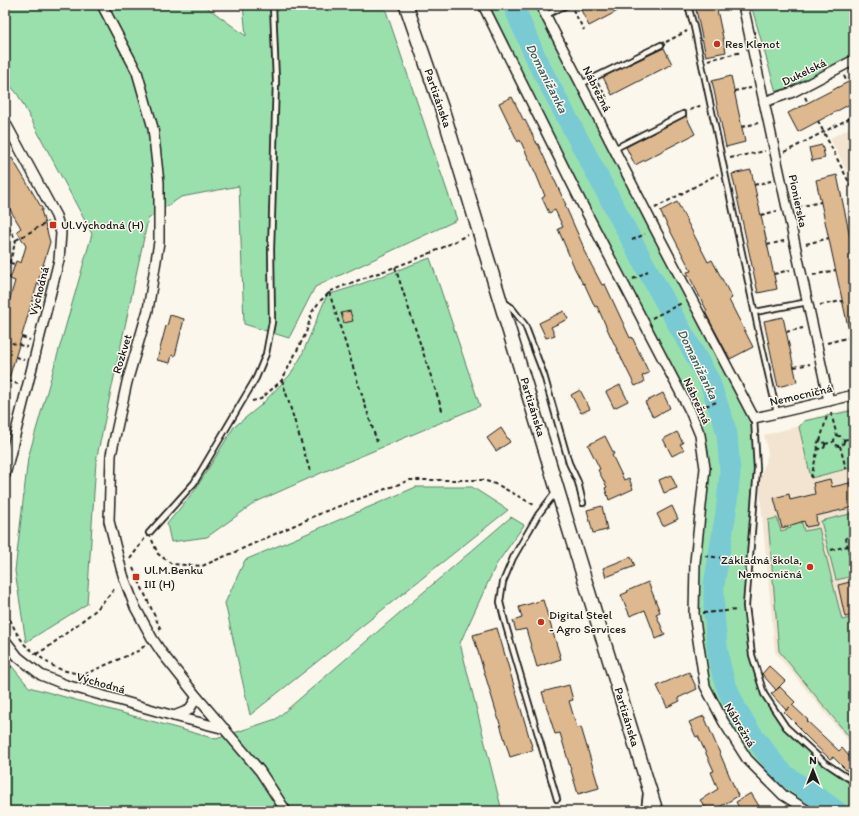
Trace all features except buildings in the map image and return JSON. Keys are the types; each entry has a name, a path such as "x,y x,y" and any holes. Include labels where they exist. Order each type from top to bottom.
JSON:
{"main road":[{"name":"Partizánska","path":"406,5 444,115 656,811"}],"street":[{"name":"Rozkvet","path":"102,5 137,72 153,128 159,183 159,242 148,310 127,382 111,455 109,521 120,568 135,607 152,638 197,698 260,771 286,811"},
{"name":"Nábrežná","path":"483,5 581,202 690,410 700,435 705,468 696,555 694,614 705,686 723,721 747,759 783,795 808,811"},
{"name":"Nábrežná","path":"542,5 646,212 754,418"},
{"name":"Pionierska","path":"743,5 829,401"},
{"name":"Dukelská","path":"764,102 793,92 854,60"},
{"name":"Východná","path":"5,122 56,216 61,232 59,260 5,475"},
{"name":"Nemocničná","path":"754,418 777,414 854,395"},
{"name":"Východná","path":"5,640 18,657 41,675 66,685 225,729"},
{"path":"174,716 189,710 197,698"}],"lane":[{"path":"149,533 194,483 256,378 266,354 272,322 271,250 276,81 273,5"},
{"path":"546,15 569,5"},
{"path":"688,5 777,414"},
{"path":"581,84 661,44"},
{"path":"614,149 683,114"},
{"path":"500,300 511,306 525,325 544,375 569,463 578,482 583,503"},
{"path":"755,312 808,302"},
{"path":"754,418 757,469 747,609 752,655 764,694 786,727 824,762 854,782"},
{"path":"557,799 500,602 503,582 513,558 538,515 558,490"},
{"path":"644,811 647,784"}],"path":[{"path":"569,5 584,30"},
{"path":"661,44 694,27"},
{"path":"701,60 742,52"},
{"path":"595,77 607,99"},
{"path":"734,92 751,88"},
{"path":"775,155 789,150 854,116"},
{"path":"818,122 854,192"},
{"path":"742,127 759,123"},
{"path":"722,160 766,150"},
{"path":"646,212 724,171"},
{"path":"754,185 772,181"},
{"path":"798,207 821,202"},
{"path":"761,215 779,210"},
{"path":"5,220 16,240 5,278 11,278"},
{"path":"16,240 51,220"},
{"path":"243,401 254,401 261,399 282,380 306,333 312,312 329,292 349,283 433,252 479,229"},
{"path":"632,240 655,229"},
{"path":"806,244 829,238"},
{"path":"767,245 785,241"},
{"path":"10,262 15,264"},
{"path":"395,267 443,413"},
{"path":"774,274 791,270"},
{"path":"813,275 836,270"},
{"path":"623,284 648,271"},
{"path":"329,292 376,442"},
{"path":"644,322 692,298"},
{"path":"820,305 842,301"},
{"path":"29,313 38,315"},
{"path":"786,332 804,328"},
{"path":"22,337 31,341"},
{"path":"827,343 850,337"},
{"path":"5,341 29,347"},
{"path":"16,357 24,360"},
{"path":"794,367 812,363"},
{"path":"282,380 310,471"},
{"path":"8,381 18,384"},
{"path":"690,410 717,402"},
{"path":"5,406 9,407"},
{"path":"831,413 838,436 842,437 844,440"},
{"path":"811,478 818,448 817,444 820,441 827,416"},
{"path":"833,442 835,437 838,436"},
{"path":"840,446 844,440 854,437"},
{"path":"820,441 824,444"},
{"path":"818,448 823,448 824,444 833,442"},
{"path":"833,442 836,446 840,446"},
{"path":"840,446 846,469"},
{"path":"149,533 158,554 172,564 202,566 326,511 410,480 483,480 498,485 542,510"},
{"path":"7,613 16,632 26,646 51,665 83,676 140,650 161,630 136,577 130,559 149,533"},
{"path":"854,536 846,538 849,553 854,552"},
{"path":"831,550 848,546"},
{"path":"696,555 750,561"},
{"path":"36,654 47,648 96,610 116,587 120,568"},
{"path":"714,612 747,609"}],"shaded area":[{"path":"854,126 854,185 830,138"},
{"name":"Základná škola, Nemocničná","path":"854,408 854,748 775,652 759,482 768,453 764,435 799,426 803,420"}],"green space":[{"path":"5,5 52,5 68,9 82,5 204,5 246,36 243,5 384,5 457,220 315,287 289,338 244,324 239,186 181,197 148,219 96,461 87,604 26,642 15,571 28,458 92,234 18,95 5,79"},
{"path":"483,5 542,5 754,418 757,469 746,606 752,655 764,694 786,727 824,762 854,781 854,811 808,811 747,759 705,686 694,614 705,468 700,435"},
{"path":"751,5 854,5 854,55 794,87 776,92"},
{"path":"430,258 480,406 256,502 207,537 171,542 167,524 195,490 234,427 260,406 290,375 301,357 327,295 353,287"},
{"path":"854,410 854,467 811,478 799,427 804,421"},
{"path":"416,487 472,487 508,510 250,715 225,603 245,560"},
{"path":"854,513 854,576 836,580 821,521"},
{"path":"511,517 524,525 496,565 460,643 502,811 5,811 5,658 29,687 216,739 276,719"},
{"path":"777,518 781,531 791,528 790,523 801,520 804,531 819,528 842,620 854,617 854,743 779,651 768,520"}],"waterway":[{"name":"Domanižanka","path":"513,5 539,65 648,271 709,380 724,423 727,434 730,472 726,512 714,585 714,612 717,646 725,683 737,711 774,763 784,774 837,811"}],"place":[{"name":"Res Klenot","path":"717,44"},
{"name":"Ul.Východná (H)","path":"53,225"},
{"name":"Základná škola, Nemocničná","path":"810,567"},
{"name":"Ul.M.Benku III (H)","path":"136,577"},
{"name":"Digital Steel - Agro Services","path":"541,622"}]}
